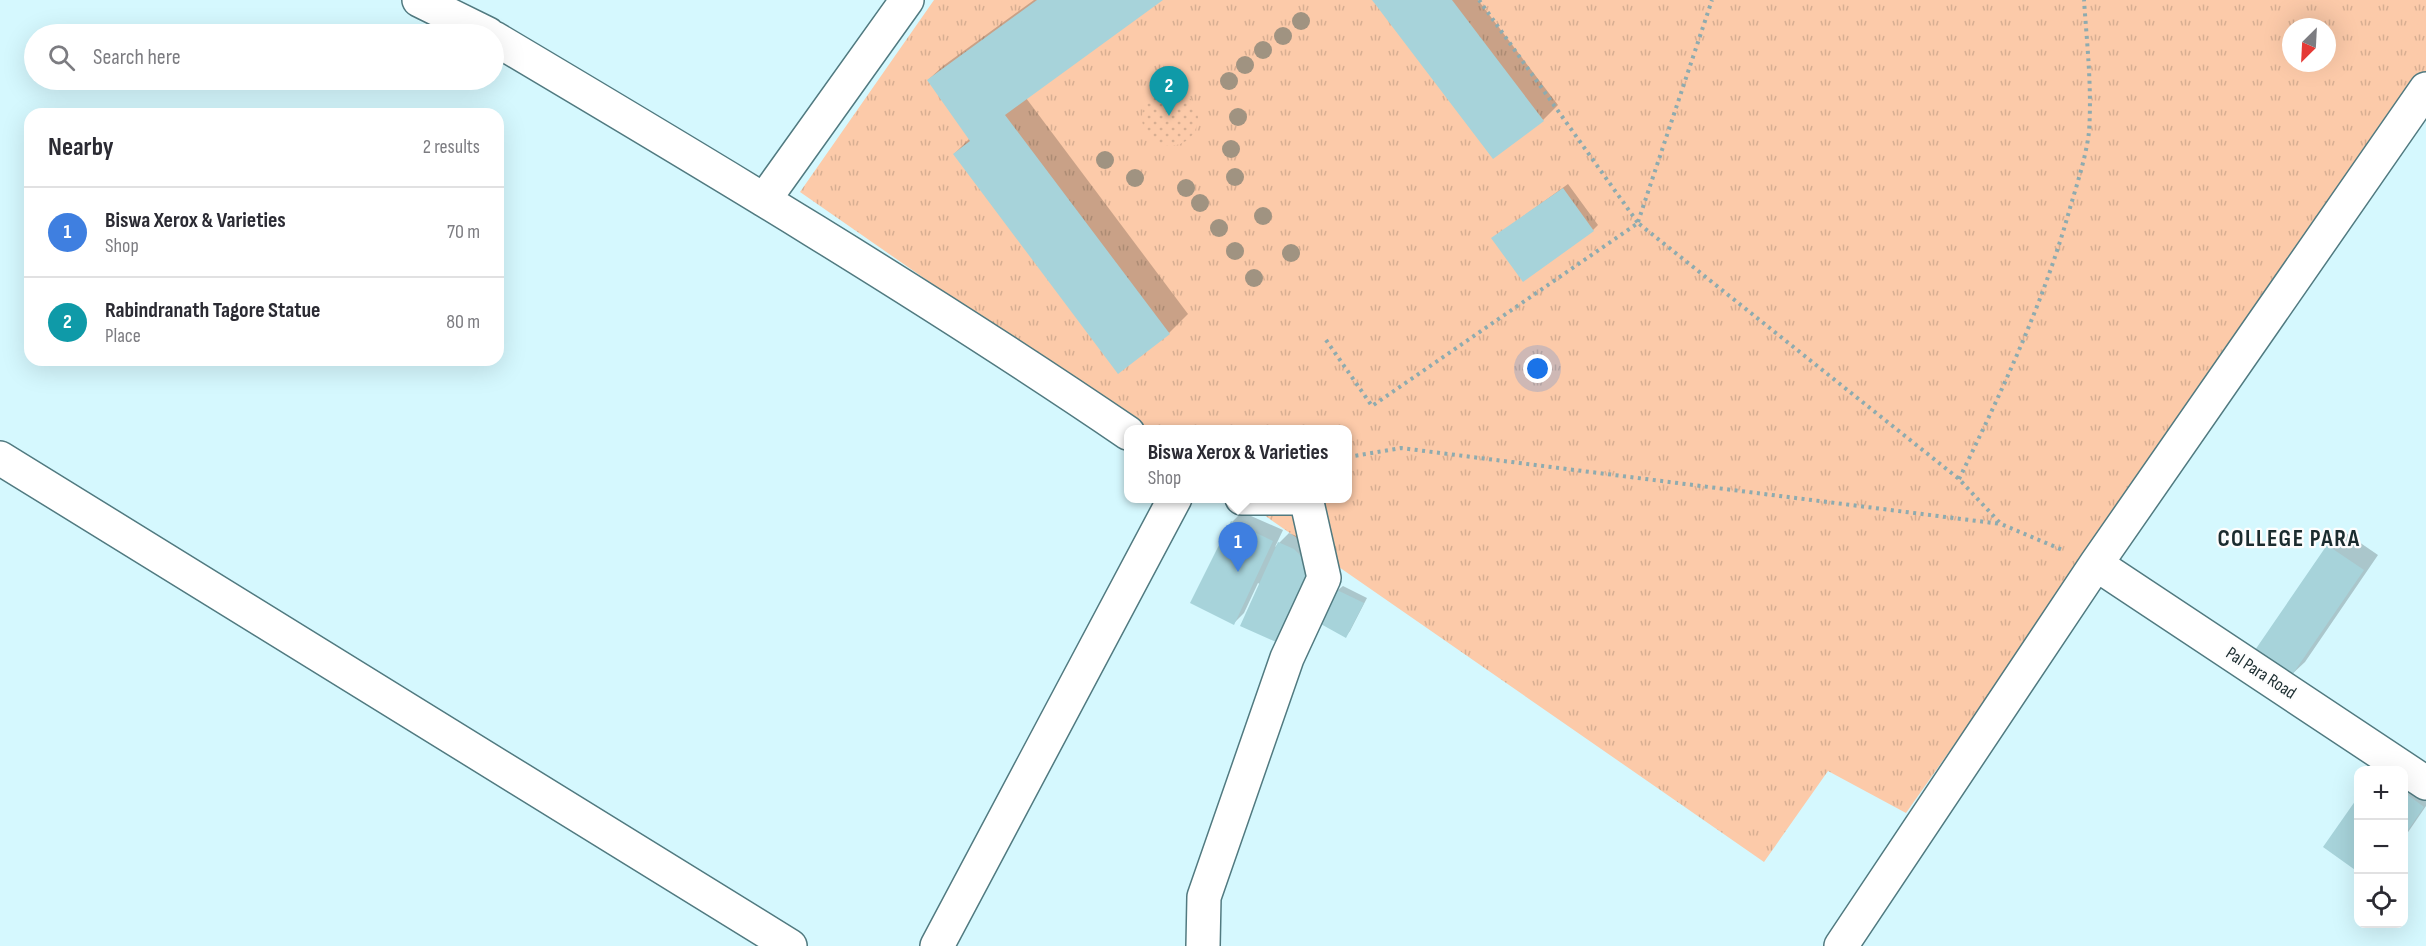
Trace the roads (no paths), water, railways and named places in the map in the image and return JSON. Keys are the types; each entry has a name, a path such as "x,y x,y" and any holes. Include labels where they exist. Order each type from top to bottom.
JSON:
{"street":[{"path":"419,0 468,24"},
{"path":"764,200 907,0"},
{"path":"504,44 764,200 1018,357 1124,430"},
{"path":"1840,946 2096,564 2426,88"},
{"path":"0,458 790,946"},
{"path":"937,946 1172,503"},
{"path":"1203,946 1204,897 1287,658 1324,578 1306,503"},
{"name":"Pal Para Road","path":"2096,564 2426,783"}],"place":[{"name":"Rabindranath Tagore Statue","path":"1169,116"},
{"name":"Biswa Xerox & Varieties","path":"1238,572"}],"district":[{"name":"COLLEGE PARA","path":"2289,538"}]}
